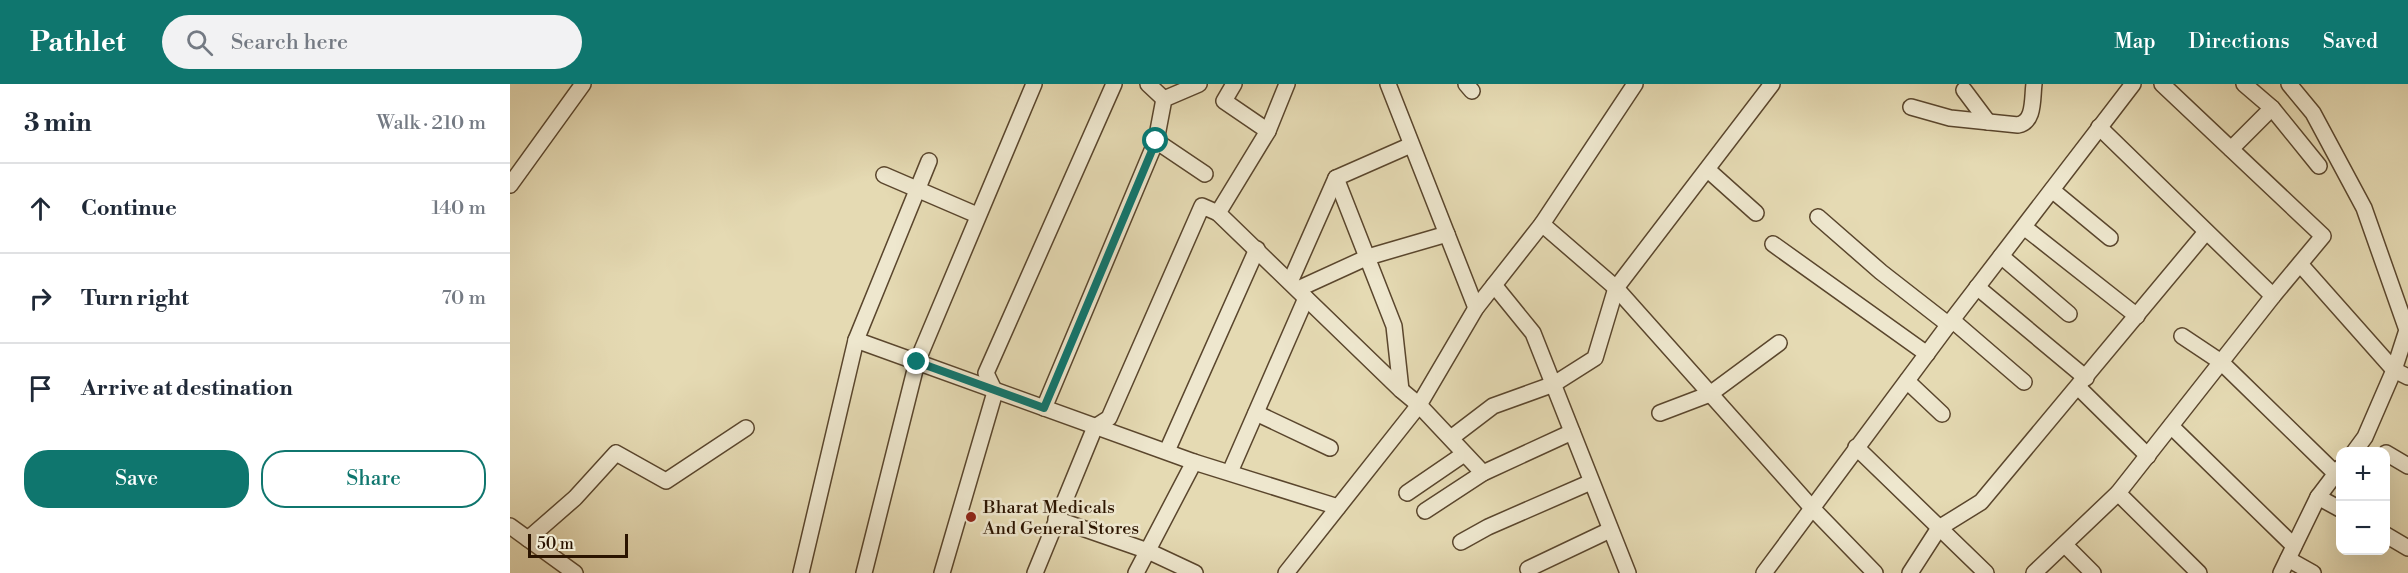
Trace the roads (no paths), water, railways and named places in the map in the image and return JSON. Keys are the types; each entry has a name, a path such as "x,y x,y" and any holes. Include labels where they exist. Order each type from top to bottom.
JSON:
{"street":[{"path":"510,185 583,84"},
{"path":"864,573 917,362 1034,84"},
{"path":"942,573 995,392 986,373 1114,84"},
{"path":"1148,84 1164,99"},
{"path":"1164,99 1199,84"},
{"path":"1234,84 1224,101 1268,131"},
{"path":"1218,213 1268,131 1287,84"},
{"path":"1388,84 1476,308"},
{"path":"1286,573 1419,405 1476,308 1542,224 1635,84"},
{"path":"1451,438 1493,406 1554,384 1595,358 1616,288 1772,84"},
{"path":"1911,107 1950,118 2025,124 2030,119 2034,84"},
{"path":"1764,573 1950,322 2133,84"},
{"path":"2034,573 2118,493 2323,236 2162,84"},
{"path":"2244,84 2272,108 2319,166"},
{"path":"2289,84 2313,113 2364,208 2408,330 2402,374 2377,446 2408,466"},
{"path":"1964,90 1988,122"},
{"path":"1044,408 1156,141 1164,99"},
{"path":"2231,149 2272,108"},
{"path":"2099,127 2273,296"},
{"path":"1156,141 1205,174"},
{"path":"1230,472 1256,412 1336,178 1411,145"},
{"path":"801,573 856,340 929,161"},
{"path":"1708,170 1756,213"},
{"path":"884,176 977,215"},
{"path":"1336,178 1394,326 1401,390"},
{"path":"2052,190 2110,238"},
{"path":"1035,573 1095,427 1109,418 1202,206 1218,213 1257,249 1419,405 1483,473"},
{"path":"1818,217 1881,272 1950,322 2024,382"},
{"path":"1542,224 1616,288 1812,508 1875,573"},
{"path":"2024,227 2137,316"},
{"path":"1910,573 1939,528 1981,502 2206,232"},
{"path":"1298,290 1368,257 1447,234"},
{"path":"1773,244 1927,354"},
{"path":"1167,452 1257,249"},
{"path":"2001,256 2069,314"},
{"path":"2300,264 2402,374"},
{"path":"1494,285 1533,333 1628,573"},
{"path":"1977,287 2082,382 2148,456"},
{"path":"2182,336 2221,362 2336,469"},
{"path":"856,340 1194,462 1338,507"},
{"path":"1660,413 1710,394 1779,343"},
{"path":"1906,381 1942,414"},
{"path":"1256,412 1330,448"},
{"path":"2171,426 2296,564 2329,503 2336,478"},
{"path":"528,539 575,498 616,453 666,481 746,428"},
{"path":"1425,511 1483,473 1572,432"},
{"path":"1856,447 1986,573"},
{"path":"1407,492 1464,454"},
{"path":"1136,573 1194,462"},
{"path":"1461,542 1488,527 1591,482"},
{"path":"2118,493 2199,573"},
{"path":"1056,519 1148,551 1195,573"},
{"path":"510,526 575,573"},
{"path":"1530,573 1528,569 1610,530"},
{"path":"2390,538 2408,548"},
{"path":"2065,545 2093,573"}],"place":[{"name":"Bharat Medicals And General Stores","path":"971,517"}]}
